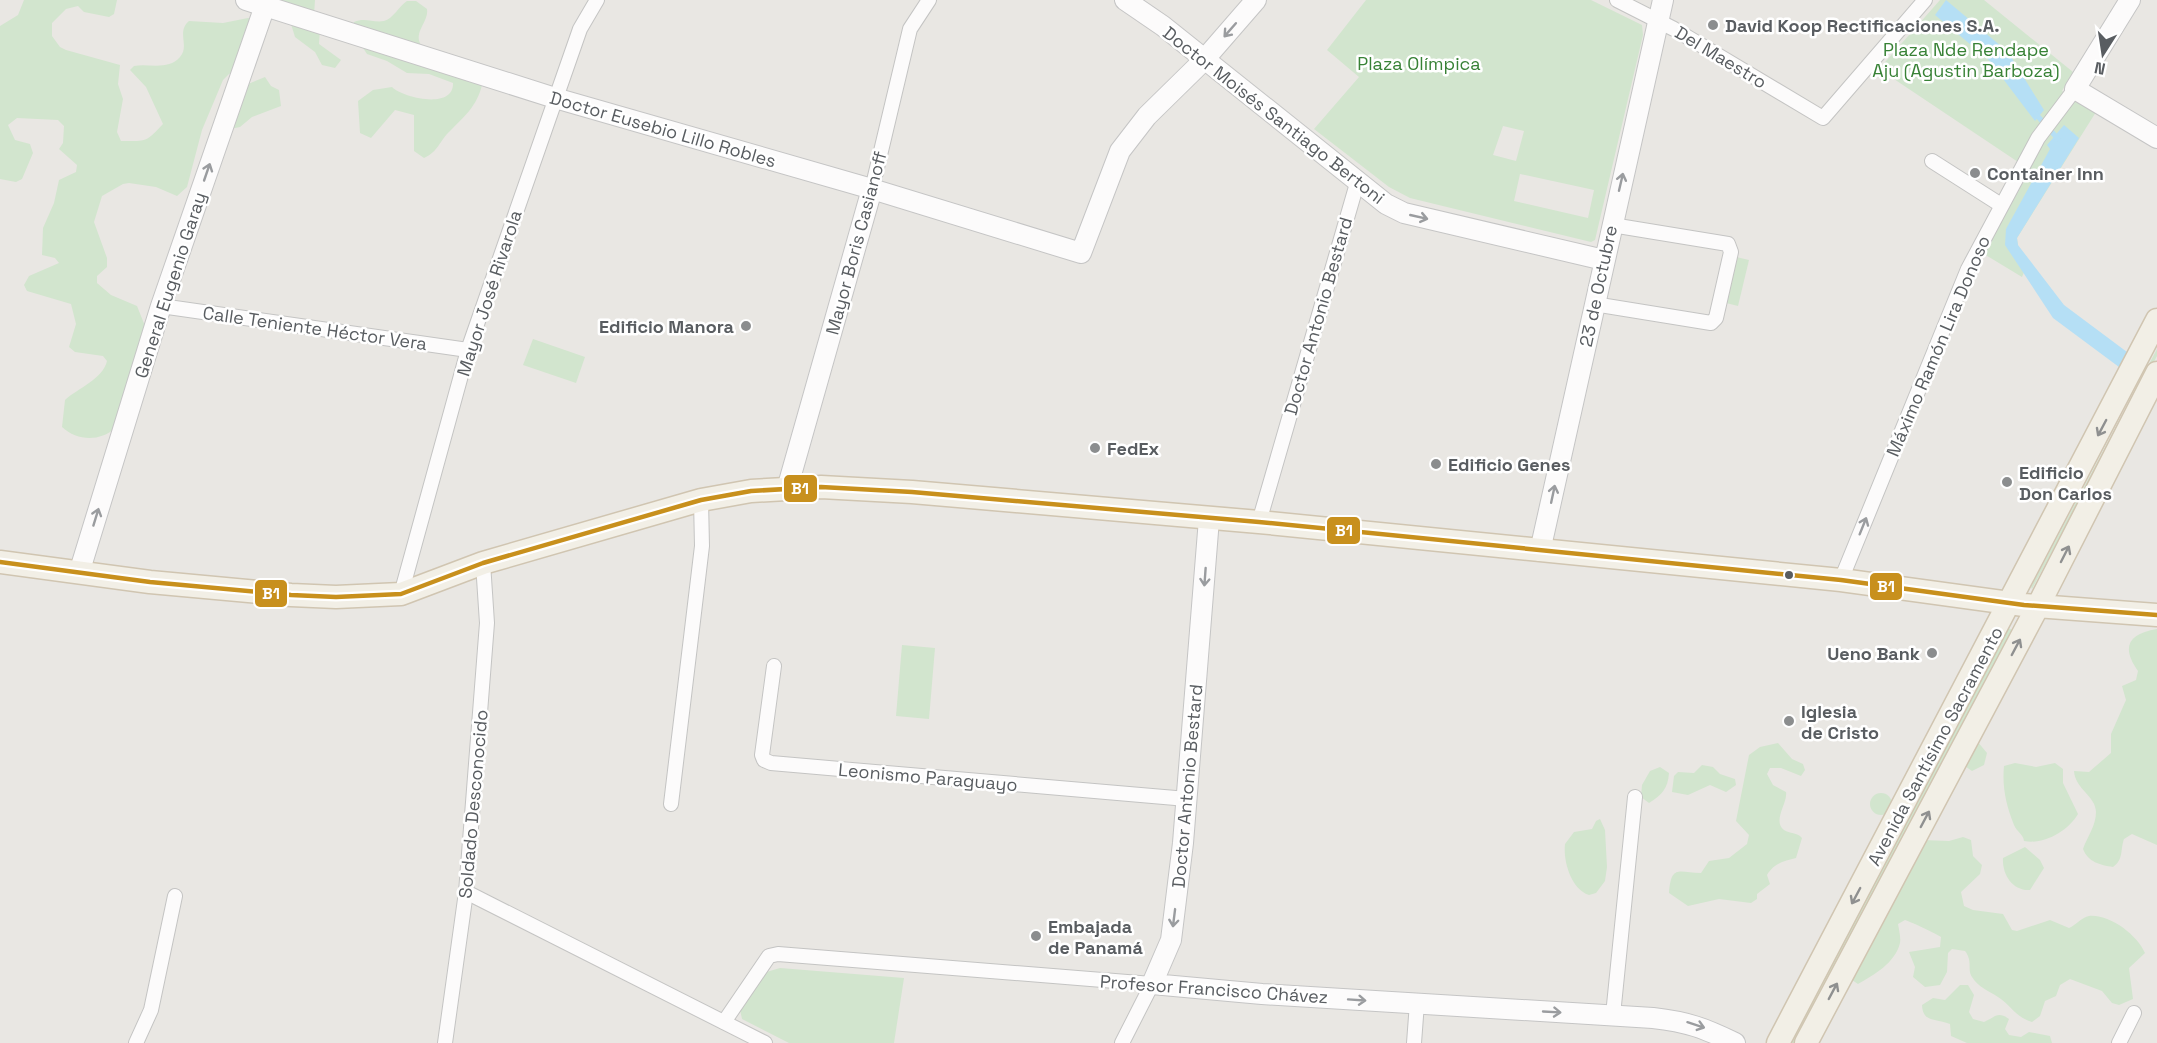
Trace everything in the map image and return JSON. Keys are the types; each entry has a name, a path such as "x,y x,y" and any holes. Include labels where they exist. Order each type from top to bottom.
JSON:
{"main road":[{"name":"Doctor Moisés Santiago Bertoni","path":"1125,0 1163,26 1203,61 1386,204 1404,213 1604,260"},
{"path":"1203,61 1256,0"},
{"name":"23 de Octubre","path":"1540,551 1662,0"},
{"name":"Máximo Ramón Lira Donoso","path":"2075,89 2130,0"},
{"name":"Doctor Eusebio Lillo Robles","path":"259,2 555,98 872,189 1081,253 1120,151 1147,116 1203,61"},
{"name":"General Eugenio Garay","path":"79,573 161,306 259,2"},
{"path":"2075,89 2157,138"},
{"name":"Mayor Boris Casianoff","path":"787,489 872,189"},
{"name":"Avenida Santísimo Sacramento","path":"1778,1043 2010,603 2149,356 2157,320"},
{"name":"Avenida Santísimo Sacramento","path":"1806,1043 2038,606 2157,373"},
{"path":"0,562 79,573 291,595 336,597 400,594 483,563 701,500 751,491 822,487 912,492 1259,522 1840,580 2038,606 2157,615"},
{"name":"Doctor Antonio Bestard","path":"1152,984 1171,940 1187,799 1209,519"},
{"name":"Profesor Francisco Chávez","path":"1152,984 1417,1004 1613,1015 1685,1022 1713,1030 1735,1043"}],"street":[{"name":"Mayor José Rivarola","path":"400,594 468,350 580,29 597,0"},
{"name":"Mayor Boris Casianoff","path":"872,189 910,29 929,0"},
{"name":"Del Maestro","path":"1617,0 1658,20 1823,118 1922,4"},
{"name":"Máximo Ramón Lira Donoso","path":"1840,580 1968,269 2038,138 2075,89"},
{"path":"1932,161 2001,205"},
{"name":"Doctor Antonio Bestard","path":"1259,522 1358,180"},
{"path":"1594,304 1714,322 1731,252 1728,244 1612,225"},
{"name":"Calle Teniente Héctor Vera","path":"161,306 468,350"},
{"path":"671,804 702,546 701,500"},
{"name":"Soldado Desconocido","path":"446,1043 466,892 487,623 483,563"},
{"name":"Leonismo Paraguayo","path":"774,666 762,755 764,760 771,763 1187,799"},
{"path":"1613,1015 1635,797"},
{"path":"466,892 765,1043"},
{"path":"136,1043 151,1010 175,896"},
{"name":"Profesor Francisco Chávez","path":"724,1022 769,956 778,954 1152,984"},
{"name":"Doctor Antonio Bestard","path":"1122,1043 1152,984"},
{"path":"1414,1043 1417,1004"},
{"path":"2119,1043 2134,1013"}],"green space":[{"path":"24,0 117,0 114,14 109,17 84,12 78,6 66,9 52,23 52,36 60,47 66,50 120,65 118,84 123,99 117,132 121,141 145,140 163,124 146,87 130,70 134,66 170,64 180,57 184,48 185,25 189,21 223,23 248,18 259,20 244,69 229,74 223,80 202,130 187,187 177,196 156,187 129,183 102,196 94,222 107,258 107,267 97,276 97,283 111,295 137,306 145,326 115,428 96,438 74,435 62,427 65,400 101,373 107,361 103,356 75,352 69,347 76,324 71,304 27,291 24,285 29,276 59,263 55,258 42,255 43,228 54,203 59,180 76,172 77,165 59,149 63,143 64,126 58,120 17,118 8,125 15,140 30,144 33,153 22,179 16,182 0,179 0,26 18,15"},
{"path":"281,0 315,0 314,15 320,29 319,44 341,60 335,68 322,65 315,52 295,37 291,24 281,13"},
{"name":"Plaza Olímpica","path":"1366,0 1591,0 1642,25 1643,35 1595,240 1591,242 1410,198 1389,187 1314,129 1359,77 1327,50","holes":["1503,126 1524,131 1516,161 1493,155","1520,174 1594,190 1588,218 1514,201"]},
{"name":"Plaza Nde Rendape Aju (Agustin Barboza)","path":"1940,0 1984,0 2073,72 2062,91 2096,112 2017,238 2018,246 2029,261 2022,277 1984,254 2030,170 1879,69"},
{"path":"407,1 416,1 427,9 419,36 421,45 482,85 469,111 433,153 424,158 414,151 414,115 395,110 371,138 360,133 358,101 373,90 392,87 406,95 427,99 445,97 451,91 453,83 429,74 407,73 387,61 367,54 352,31 354,22 387,20"},
{"path":"265,77 271,86 279,90 281,106 252,117 240,127 230,129 248,84"},
{"path":"1732,256 1749,260 1738,306 1722,302"},
{"path":"533,339 585,357 576,383 523,365"},
{"path":"2157,349 2157,356 2032,589 2031,587"},
{"path":"2008,628 2012,630 1796,1043 1791,1043"},
{"path":"2157,629 2157,845 2132,834 2124,839 2120,858 2113,867 2099,864 2091,860 2083,849 2093,827 2096,812 2093,801 2078,783 2074,771 2089,772 2111,753 2111,734 2126,700 2122,686 2136,680 2138,671 2130,655 2130,643 2139,634"},
{"path":"902,645 935,648 929,719 896,716"},
{"path":"1977,741 1987,753 1984,765 1972,771 1962,764"},
{"path":"1778,743 1792,759 1803,764 1805,770 1801,776 1781,768 1770,768 1767,774 1773,785 1786,792 1780,817 1781,826 1784,830 1802,838 1796,858 1773,868 1767,875 1770,884 1757,894 1757,899 1751,903 1719,899 1688,906 1669,893 1674,873 1682,871 1701,873 1709,861 1729,858 1747,844 1749,835 1736,821 1749,755 1760,747"},
{"path":"2015,763 2036,767 2055,763 2063,769 2063,783 2078,814 2062,831 2047,839 2024,841 2011,818 2004,789 2004,766"},
{"path":"1702,765 1713,767 1720,774 1735,779 1736,785 1726,792 1710,785 1688,795 1672,792 1674,776 1678,772 1694,773"},
{"path":"1660,767 1669,773 1666,787 1649,803 1641,797 1642,785 1650,771"},
{"path":"1881,793 1889,796 1892,804 1889,812 1881,815 1873,812 1870,804 1873,796"},
{"path":"1600,819 1605,830 1607,867 1605,881 1596,893 1589,895 1577,887 1573,881 1565,858 1565,844 1574,832 1592,829 1596,821"},
{"path":"1963,837 1971,840 1973,856 1982,865 1980,874 1961,892 1964,906 1973,910 2003,914 2012,930 2017,931 2050,920 2069,928 2089,916 2097,916 2114,922 2136,939 2145,953 2129,968 2133,999 2119,1005 2112,1003 2102,991 2070,979 2060,985 2056,996 2045,1001 2040,1016 2032,1022 2021,1017 2003,1000 1977,984 1972,977 1969,958 1965,951 1952,949 1948,953 1947,972 1940,985 1925,987 1913,977 1915,967 1909,952 1940,947 1941,937 1905,920 1898,924 1900,943 1894,957 1877,972 1858,984 1852,980 1922,840 1949,841"},
{"path":"2025,847 2040,860 2044,868 2030,890 2013,885 2006,875 2003,864 2003,858"},
{"path":"780,968 904,978 894,1043 789,1043 742,1019 739,1005 763,973"},
{"path":"1960,985 1968,985 1974,995 1969,1012 1973,1019 1984,1022 2002,1015 2009,1019 2005,1029 2009,1035 2021,1037 2029,1032 2050,1036 2052,1043 1967,1043 1951,1036 1950,1024 1927,1017 1922,1005 1933,998 1945,1000"}],"water":[{"path":"1946,0 2008,52 2044,110 2035,121 1988,59 1935,15"},
{"path":"2064,125 2079,138 2017,238 2018,245 2064,305 2127,352 2119,367 2053,318 2005,245 2006,229 2050,149 2047,145"}],"waterway":[{"path":"2034,112 2058,139"}],"transit line":[{"name":"B1","path":"0,562 150,582 291,595 336,597 401,594 483,563 701,500 751,491 821,487 912,492 1259,522 1841,580 2024,605 2157,615"}],"place":[{"name":"David Koop Rectificaciones S.A.","path":"1713,25"},
{"name":"Container Inn","path":"1975,173"},
{"name":"Edificio Manora","path":"746,326"},
{"name":"FedEx","path":"1095,448"},
{"name":"Edificio Genes","path":"1436,464"},
{"name":"Edificio Don Carlos","path":"2007,482"},
{"name":"Ueno Bank","path":"1932,653"},
{"name":"Iglesia de Cristo","path":"1789,721"},
{"name":"Embajada de Panamá","path":"1036,936"}]}
